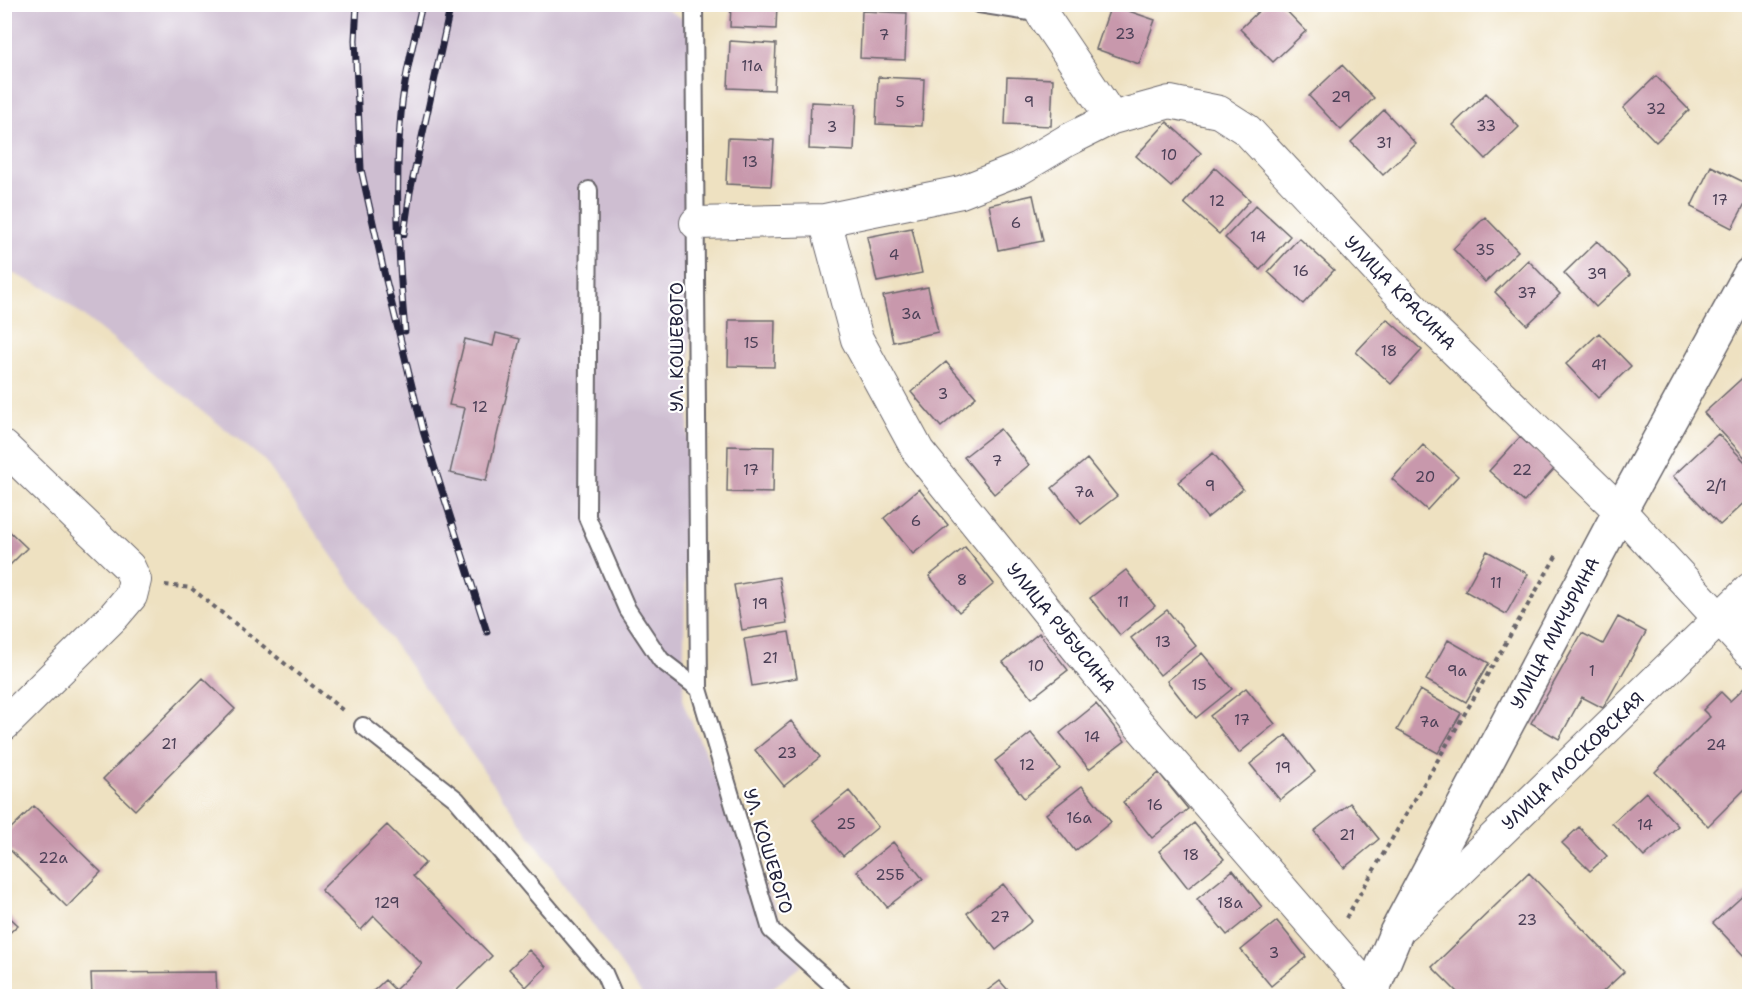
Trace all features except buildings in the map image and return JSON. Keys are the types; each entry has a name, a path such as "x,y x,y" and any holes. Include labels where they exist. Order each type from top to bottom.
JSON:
{"main road":[{"name":"УЛИЦА МИЧУРИНА","path":"1371,994 1396,933 1620,511 1749,274"}],"street":[{"path":"1043,9 1112,118"},
{"name":"УЛИЦА КРАСИНА","path":"696,223 825,220 961,192 1019,169 1066,141 1112,118 1170,102 1219,112 1247,130 1426,322 1620,511 1749,652"},
{"name":"УЛИЦА РУБУСИНА","path":"825,220 857,339 918,451 1135,720 1371,994"},
{"path":"4,447 129,567 135,580 131,596 114,616 4,725"},
{"name":"УЛИЦА МОСКОВСКАЯ","path":"1396,933 1749,589"}],"lane":[{"name":"УЛ. КОШЕВОГО","path":"694,4 699,689 771,930 845,996"},
{"path":"979,4 1043,9"},
{"path":"589,190 587,517 627,609 661,660 699,689"},
{"path":"363,726 456,799 604,973 614,996"}],"path":[{"path":"1330,944 1560,549"},
{"path":"135,580 191,588 363,726"}],"shaded area":[{"path":"657,4 696,26 683,703 801,966 762,996 643,996 264,460 52,291 5,270 5,5"}],"railway":[{"path":"357,4 355,40 361,169 423,431 487,632"},
{"path":"405,331 400,274 398,160 402,103 422,4"},
{"path":"404,234 410,192 451,4"}]}
